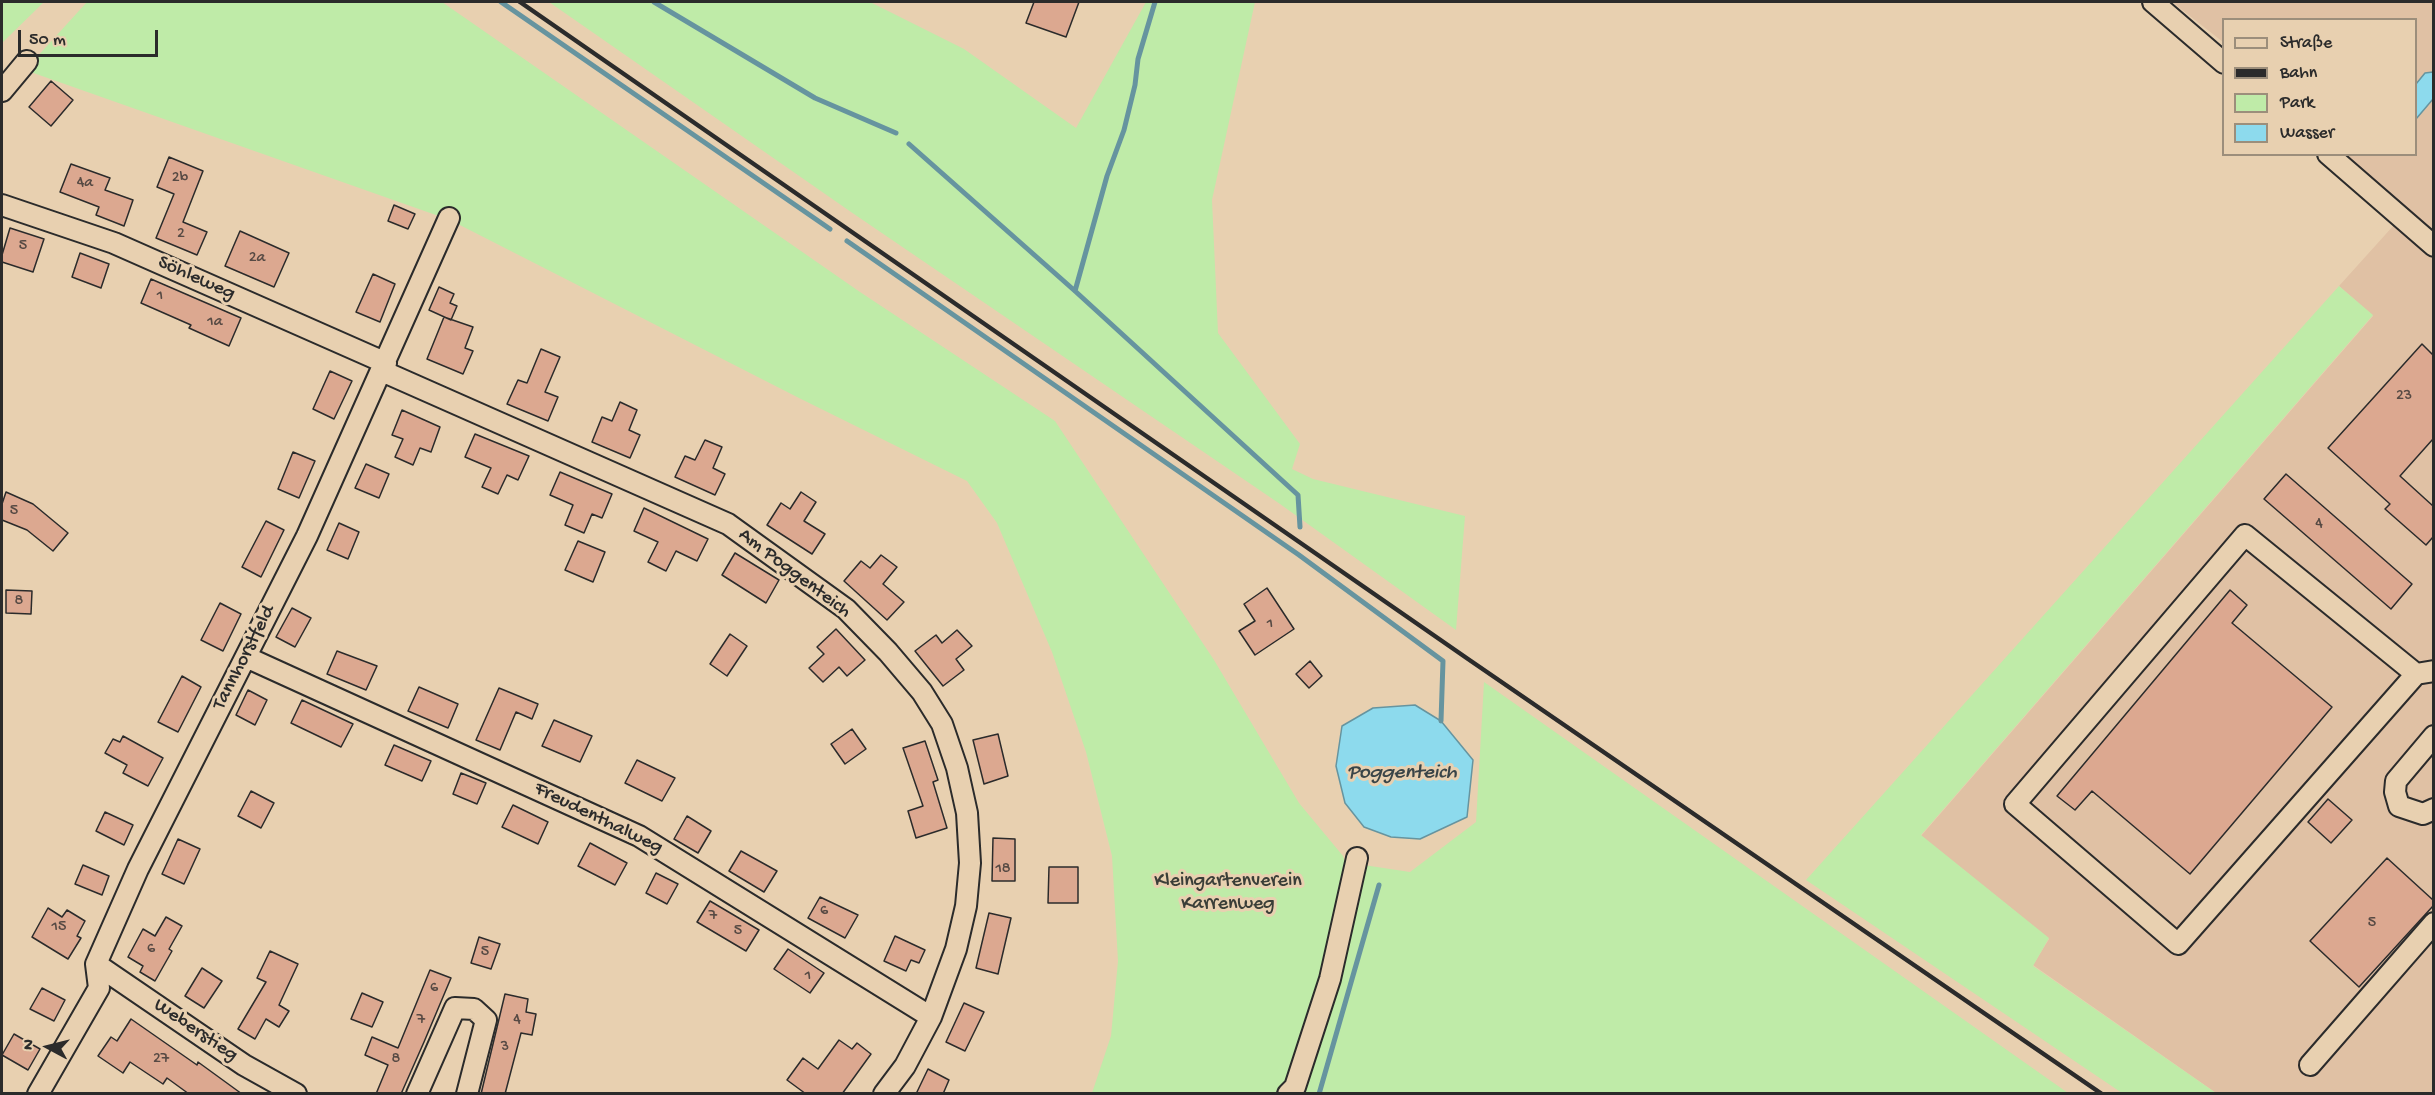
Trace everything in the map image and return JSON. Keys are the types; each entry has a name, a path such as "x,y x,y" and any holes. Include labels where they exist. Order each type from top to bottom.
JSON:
{"street":[{"path":"2153,2 2222,62"},
{"path":"2,91 27,61"},
{"path":"2330,156 2433,246"},
{"name":"Söhleweg","path":"2,205 114,243 384,367"},
{"name":"Tannhorstfeld","path":"38,1094 99,988 96,963 138,869 307,536 450,218"},
{"name":"Am Poggenteich","path":"384,367 728,524 846,609 888,652 922,692 942,724 957,768 967,813 970,863 966,906 956,949 931,1017 905,1066 884,1094"},
{"path":"2245,535 2425,673 2178,944 2015,804 2245,535"},
{"name":"Freudenthalweg","path":"246,657 639,836 931,1017"},
{"path":"2433,736 2396,781 2395,792 2399,806 2423,814 2433,809"},
{"path":"1288,1094 1294,1087 1330,979 1357,858"},
{"path":"2310,1065 2433,923"},
{"name":"Weberstieg","path":"96,963 238,1061 296,1094"},
{"path":"417,1094 454,1008 474,1009 486,1020 467,1094"}],"shaded area":[{"path":"2172,2 2433,2 2433,1093 2216,1093 2033,965 2049,939 1921,836 2373,316 2339,286 2394,225 2318,156 2417,156 2417,18 2222,18 2222,41"}],"green space":[{"path":"2,2 44,2 2,43"},
{"name":"Kleingartenverein Karrenweg","path":"87,2 442,2 860,292 1055,421 1214,660 1299,803 1343,856 1348,873 1357,864 1410,872 1476,822 1484,682 2068,1093 1092,1093 1111,1036 1118,961 1112,856 1086,752 1052,652 997,523 967,481 450,220 25,70"},
{"path":"549,2 870,2 964,49 1076,128 1146,2 1255,2 1212,200 1218,333 1300,444 1292,469 1313,479 1465,516 1456,630 1280,504 851,212"},
{"path":"2339,286 2373,315 1921,835 2049,938 2033,966 2216,1093 2122,1093 1806,880"}],"water":[{"path":"2433,72 2433,99 2417,118 2417,83 2425,73"},
{"name":"Poggenteich","path":"1415,705 1441,721 1473,760 1467,817 1420,839 1391,837 1364,827 1345,803 1336,766 1342,726 1373,708"}],"building":[{"path":"1034,2 1079,2 1066,37 1026,23"},
{"path":"51,81 73,100 51,126 29,107"},
{"path":"169,157 203,171 183,222 207,232 197,255 156,238 174,194 157,187"},
{"path":"71,164 110,178 105,190 133,200 124,226 96,215 99,207 60,192"},
{"path":"394,205 415,214 408,229 388,221"},
{"path":"10,228 44,239 33,272 2,262"},
{"path":"240,231 289,253 274,287 225,266"},
{"path":"80,253 109,264 101,288 72,277"},
{"path":"373,274 395,284 380,322 356,312"},
{"path":"151,279 241,318 229,346 189,328 191,325 141,303"},
{"path":"439,287 454,294 450,303 457,306 451,320 429,310"},
{"path":"444,317 473,327 465,348 473,351 463,374 427,359"},
{"path":"2422,344 2433,355 2433,439 2400,476 2433,506 2433,537 2426,545 2385,509 2390,504 2328,448"},
{"path":"541,349 560,357 545,392 558,397 548,421 507,404 518,380 527,383"},
{"path":"330,371 352,381 334,419 313,409"},
{"path":"620,402 637,410 629,430 640,435 630,458 592,442 602,417 612,421"},
{"path":"402,410 440,427 431,452 420,448 413,465 395,457 403,439 392,435"},
{"path":"475,434 529,456 518,480 507,475 498,494 482,487 491,468 465,457"},
{"path":"705,440 722,447 713,468 725,474 715,495 675,477 685,456 695,460"},
{"path":"293,452 315,461 299,498 278,489"},
{"path":"366,464 389,474 379,498 355,488"},
{"path":"560,472 612,494 602,518 592,514 584,533 565,525 573,505 550,495"},
{"path":"2286,474 2412,584 2391,609 2264,499"},
{"path":"6,492 33,504 68,533 53,551 27,530 2,520 2,504"},
{"path":"801,492 816,502 804,521 825,534 812,554 767,525 781,503 790,509"},
{"path":"644,508 708,539 697,561 676,551 666,571 648,562 658,542 634,531"},
{"path":"266,521 284,530 261,577 242,567"},
{"path":"339,523 359,532 348,559 327,550"},
{"path":"578,541 605,552 593,582 565,570"},
{"path":"735,553 779,580 766,603 722,575"},
{"path":"881,555 897,567 883,584 904,602 887,620 844,581 861,561 870,568"},
{"path":"1267,588 1294,629 1255,655 1239,631 1255,621 1244,604"},
{"path":"6,590 32,591 31,614 6,613"},
{"path":"2230,590 2247,605 2232,623 2332,707 2190,874 2092,791 2075,810 2057,796"},
{"path":"220,603 241,614 223,651 201,640"},
{"path":"292,608 311,618 295,647 276,637"},
{"path":"836,629 865,660 847,676 839,667 823,682 809,668 824,654 817,647"},
{"path":"957,630 972,646 956,659 964,670 943,686 915,651 936,635 942,643"},
{"path":"730,634 747,646 727,676 710,664"},
{"path":"337,651 377,666 366,690 327,674"},
{"path":"1310,661 1322,676 1309,688 1296,674"},
{"path":"182,676 201,687 178,732 158,722"},
{"path":"419,687 458,704 448,728 408,711"},
{"path":"499,688 538,704 532,719 516,712 500,750 476,740"},
{"path":"248,690 267,700 255,725 236,715"},
{"path":"302,700 353,724 341,747 291,723"},
{"path":"554,720 592,736 580,762 542,746"},
{"path":"852,729 866,749 845,764 831,744"},
{"path":"998,734 1008,776 984,784 973,740"},
{"path":"123,736 163,758 148,786 123,773 127,765 105,753 113,739 120,742"},
{"path":"925,741 938,780 933,782 947,828 916,838 908,811 923,806 903,748"},
{"path":"394,745 431,761 422,781 385,765"},
{"path":"637,760 675,778 662,801 625,783"},
{"path":"461,773 486,783 477,804 453,794"},
{"path":"251,791 274,803 261,828 238,816"},
{"path":"2328,799 2352,820 2331,843 2308,822"},
{"path":"513,805 548,822 538,844 502,827"},
{"path":"105,812 133,825 124,845 96,831"},
{"path":"687,816 711,831 698,853 674,839"},
{"path":"993,838 1015,839 1015,881 992,881"},
{"path":"178,839 200,849 184,884 162,874"},
{"path":"590,843 627,863 615,885 578,866"},
{"path":"741,851 777,871 764,892 729,871"},
{"path":"2387,858 2433,900 2433,906 2359,987 2310,941"},
{"path":"83,865 109,876 102,895 75,884"},
{"path":"1049,867 1078,867 1078,903 1048,903"},
{"path":"656,873 678,884 667,904 646,893"},
{"path":"820,897 858,915 845,938 808,918"},
{"path":"710,901 759,930 746,951 697,922"},
{"path":"48,908 62,917 67,910 85,921 77,936 81,938 68,959 32,937"},
{"path":"989,913 1011,918 998,974 976,968"},
{"path":"166,917 182,926 169,949 172,951 155,981 140,972 143,966 128,957 143,929 155,936"},
{"path":"895,936 925,950 919,963 911,960 906,971 884,961"},
{"path":"479,937 500,944 491,969 471,963"},
{"path":"788,949 824,973 810,993 774,969"},
{"path":"270,951 298,964 279,1005 289,1011 279,1027 266,1019 255,1039 238,1029 266,982 257,978"},
{"path":"202,968 222,981 204,1008 185,996"},
{"path":"430,970 451,978 424,1042 401,1094 376,1094 388,1065 365,1055 372,1037 398,1048"},
{"path":"42,988 65,1000 54,1021 30,1009"},
{"path":"362,993 383,1002 372,1027 351,1019"},
{"path":"505,994 528,999 526,1012 536,1014 532,1035 521,1033 505,1094 481,1094"},
{"path":"964,1003 984,1012 965,1051 946,1042"},
{"path":"131,1019 197,1065 198,1062 242,1094 189,1094 167,1078 163,1084 130,1062 123,1073 98,1056 111,1037 117,1041"},
{"path":"14,1034 40,1049 28,1070 2,1055"},
{"path":"839,1040 852,1049 857,1043 871,1054 842,1094 806,1094 787,1080 803,1058 818,1069"},
{"path":"928,1069 949,1080 943,1094 916,1094"}],"waterway":[{"path":"501,2 830,229"},
{"path":"654,2 815,98 896,133"},
{"path":"1075,291 1107,176 1124,130 1135,85 1138,59 1155,2"},
{"path":"909,144 1075,291 1298,495 1300,527"},
{"path":"847,241 1299,555 1443,661 1441,721"},
{"path":"1319,1094 1379,885"}],"railway":[{"path":"520,2 1468,659 2102,1094"}]}
